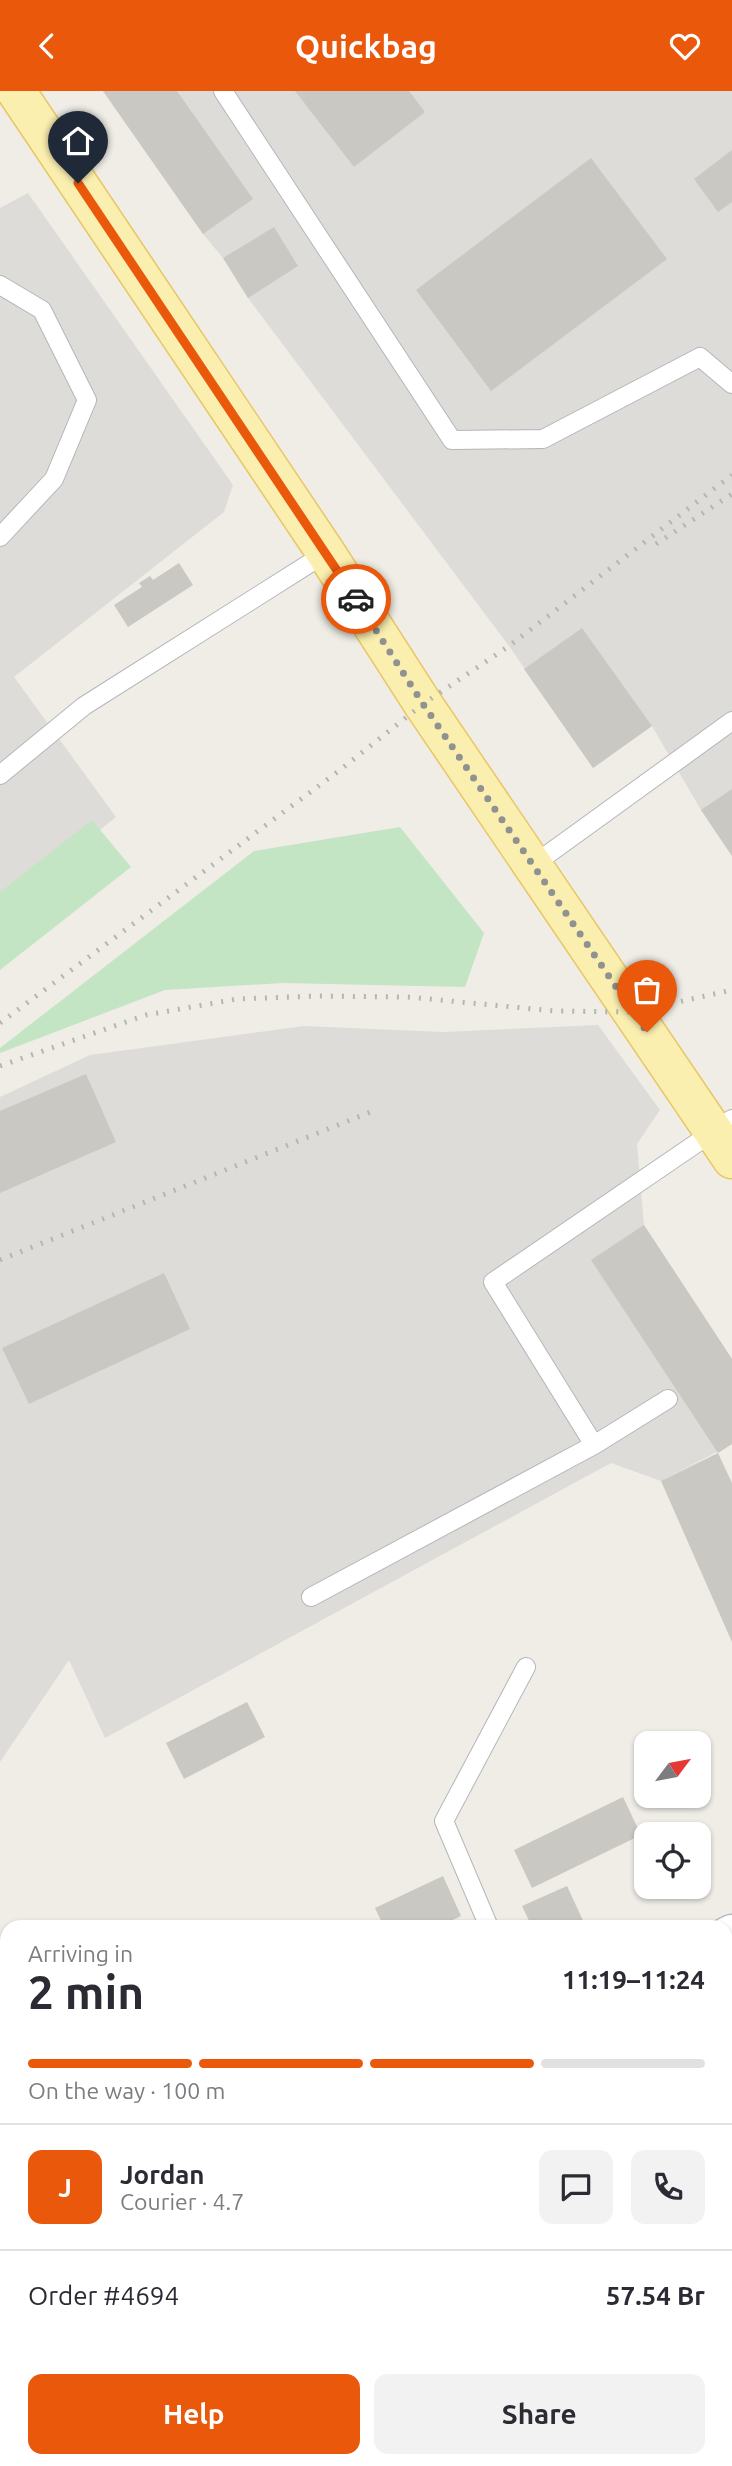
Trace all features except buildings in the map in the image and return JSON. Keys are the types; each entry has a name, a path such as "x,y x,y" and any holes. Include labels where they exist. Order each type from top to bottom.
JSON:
{"main road":[{"path":"16,91 326,553 423,704 533,865 726,1137"}],"lane":[{"path":"223,91 452,440 543,439 700,357 732,384"},
{"path":"0,285 41,310 87,400 54,479 0,537"},
{"path":"0,775 84,706 326,553"},
{"path":"533,865 732,721"},
{"path":"594,1445 493,1282 726,1137"},
{"path":"311,1597 594,1445 668,1399"},
{"path":"485,1920 444,1821 526,1667"}],"shaded area":[{"path":"103,91 732,91 732,856 701,810 652,726 593,768 509,646 248,298 223,258 203,234"},
{"path":"28,193 233,485 224,512 14,677 116,817 0,911 0,208"},
{"path":"598,1025 660,1110 637,1144 644,1225 732,1359 732,1444 661,1481 611,1463 105,1738 69,1660 0,1762 0,1097 90,1055 304,1026 443,1032"}],"green space":[{"path":"92,820 131,867 0,970 0,892"},
{"path":"400,827 484,933 465,987 283,983 165,990 0,1053 0,1048 254,851"}],"railway":[{"path":"0,1023 340,770 423,704 509,646 732,475"},
{"path":"656,544 732,494"},
{"path":"0,1066 146,1015 237,999 408,997 555,1011 633,1012 732,990"},
{"path":"0,1260 378,1109"}],"way so far":[{"path":"356,599 423,704 647,1032"}],"route":[{"path":"78,183 356,599"}]}
